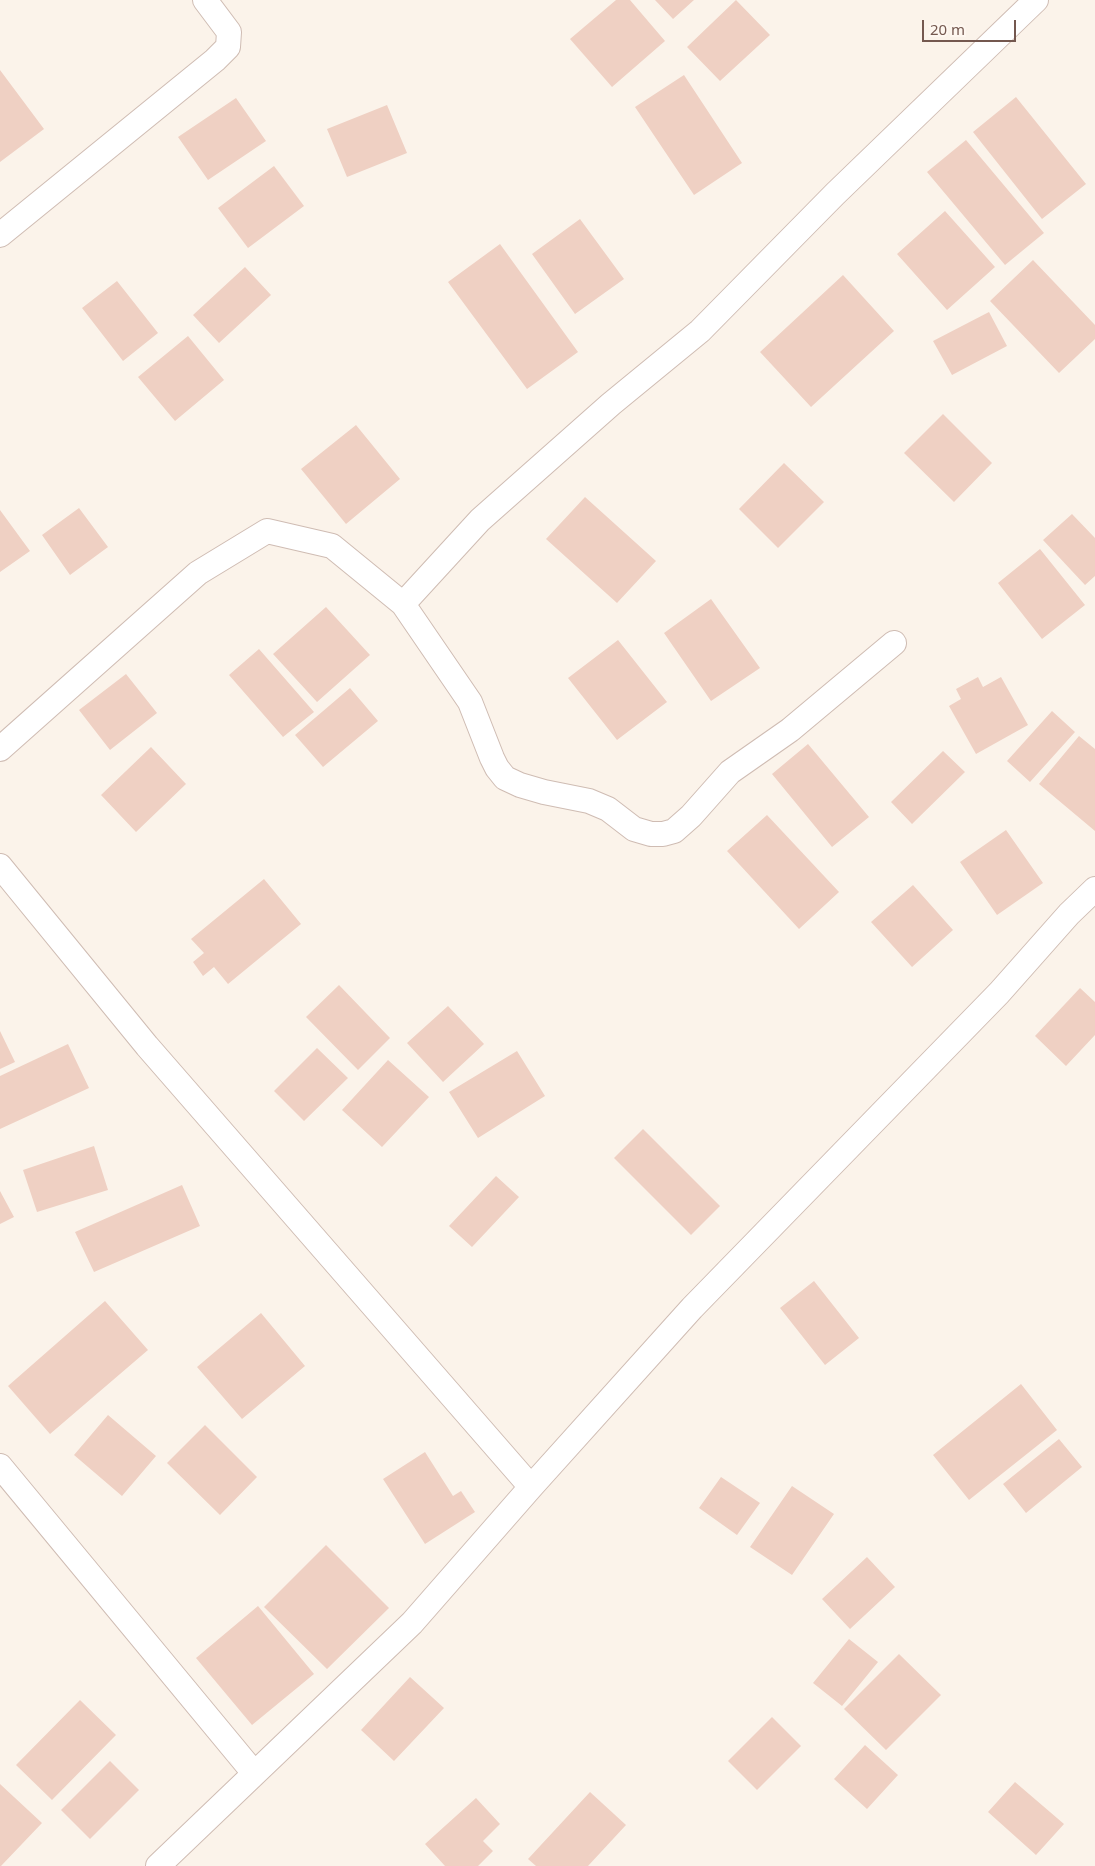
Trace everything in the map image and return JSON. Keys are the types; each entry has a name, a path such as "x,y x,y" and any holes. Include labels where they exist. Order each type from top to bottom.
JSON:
{"street":[{"path":"0,235 215,60 228,47 229,32 205,0"},
{"path":"403,604 480,520 611,404 700,331 835,194 1036,0"},
{"path":"0,749 198,573 267,531 332,546 403,604 470,702 492,758 505,778 520,785 544,792 589,801 608,809 634,828 651,834 674,831 691,816 730,772 790,730 894,643"},
{"path":"0,866 147,1046 530,1487"},
{"path":"158,1866 412,1623 530,1487 692,1308 999,993 1069,914 1095,889"},
{"path":"0,1466 254,1773"}],"building":[{"path":"616,0 630,0 665,41 612,87 570,39"},
{"path":"655,0 694,0 673,19"},
{"path":"736,0 770,35 720,81 687,47"},
{"path":"0,70 44,129 0,162"},
{"path":"684,75 742,163 694,195 635,107"},
{"path":"1016,97 1086,184 1042,219 973,132"},
{"path":"236,98 266,141 208,180 178,137"},
{"path":"387,105 407,153 347,177 327,129"},
{"path":"966,140 1044,233 1005,265 927,172"},
{"path":"274,166 304,206 248,248 218,208"},
{"path":"945,211 995,267 947,310 897,254"},
{"path":"580,219 624,279 575,314 532,254"},
{"path":"500,244 578,352 527,389 448,282"},
{"path":"1033,260 1095,325 1095,339 1059,373 990,301"},
{"path":"245,267 271,295 219,343 193,315"},
{"path":"843,275 894,331 811,407 760,352"},
{"path":"117,281 158,333 123,361 82,308"},
{"path":"989,312 1007,346 952,375 933,341"},
{"path":"188,336 224,380 175,421 138,377"},
{"path":"943,414 992,463 954,502 904,453"},
{"path":"356,425 400,479 346,524 301,469"},
{"path":"784,463 824,502 778,548 739,509"},
{"path":"585,497 656,561 617,603 546,539"},
{"path":"79,508 108,547 70,575 42,535"},
{"path":"0,510 30,551 0,572"},
{"path":"1072,514 1095,538 1095,576 1085,585 1043,540"},
{"path":"1040,549 1085,605 1042,639 998,583"},
{"path":"711,599 760,668 711,701 664,633"},
{"path":"326,607 370,655 317,702 273,654"},
{"path":"618,640 667,702 617,740 568,678"},
{"path":"259,649 314,712 283,737 229,675"},
{"path":"126,674 157,713 110,750 79,710"},
{"path":"978,677 983,687 1001,677 1028,725 976,754 949,706 961,699 956,689"},
{"path":"350,688 378,721 323,767 295,735"},
{"path":"1052,711 1075,732 1030,782 1007,761"},
{"path":"1079,736 1095,749 1095,831 1039,784"},
{"path":"808,744 869,817 832,847 772,774"},
{"path":"151,747 186,784 136,832 101,795"},
{"path":"943,751 965,772 912,824 891,802"},
{"path":"767,815 839,892 799,929 727,851"},
{"path":"1006,830 1043,883 997,915 960,862"},
{"path":"264,879 301,924 228,984 214,967 203,976 193,962 204,953 191,939"},
{"path":"913,885 953,930 912,967 871,922"},
{"path":"339,985 390,1038 358,1070 306,1017"},
{"path":"1080,988 1095,1002 1095,1035 1066,1066 1035,1036"},
{"path":"448,1006 484,1044 443,1082 407,1043"},
{"path":"0,1031 15,1062 0,1069"},
{"path":"68,1044 89,1088 0,1129 0,1076"},
{"path":"317,1048 348,1078 304,1121 274,1091"},
{"path":"517,1051 545,1096 478,1138 449,1092"},
{"path":"388,1060 429,1097 382,1147 342,1110"},
{"path":"643,1129 720,1206 691,1235 614,1158"},
{"path":"94,1146 108,1190 37,1212 23,1170"},
{"path":"496,1176 519,1197 472,1247 449,1226"},
{"path":"182,1185 200,1226 94,1272 75,1232"},
{"path":"0,1191 14,1217 0,1224"},
{"path":"814,1281 859,1338 825,1365 780,1308"},
{"path":"105,1301 148,1350 50,1434 8,1386"},
{"path":"261,1313 305,1366 242,1419 197,1367"},
{"path":"1021,1384 1057,1430 969,1500 933,1455"},
{"path":"108,1415 156,1456 122,1496 74,1455"},
{"path":"205,1425 257,1477 220,1515 167,1463"},
{"path":"1059,1439 1082,1467 1026,1513 1003,1484"},
{"path":"425,1452 453,1496 461,1491 475,1512 425,1544 383,1479"},
{"path":"721,1477 760,1503 737,1535 699,1508"},
{"path":"792,1486 834,1514 792,1575 750,1547"},
{"path":"326,1545 389,1608 327,1669 264,1607"},
{"path":"867,1557 895,1587 850,1629 822,1599"},
{"path":"258,1606 314,1674 252,1725 196,1658"},
{"path":"849,1639 878,1662 842,1706 813,1683"},
{"path":"899,1654 941,1695 886,1750 844,1709"},
{"path":"410,1677 444,1708 394,1761 361,1730"},
{"path":"80,1700 116,1735 52,1800 16,1765"},
{"path":"772,1717 801,1746 757,1790 728,1761"},
{"path":"865,1745 898,1775 867,1809 834,1779"},
{"path":"110,1761 139,1790 90,1839 61,1810"},
{"path":"1015,1782 1064,1824 1036,1855 988,1812"},
{"path":"0,1784 42,1823 1,1866 0,1866"},
{"path":"590,1792 626,1825 588,1866 536,1866 528,1859"},
{"path":"476,1798 500,1824 483,1841 493,1851 478,1866 445,1866 425,1844"}]}
